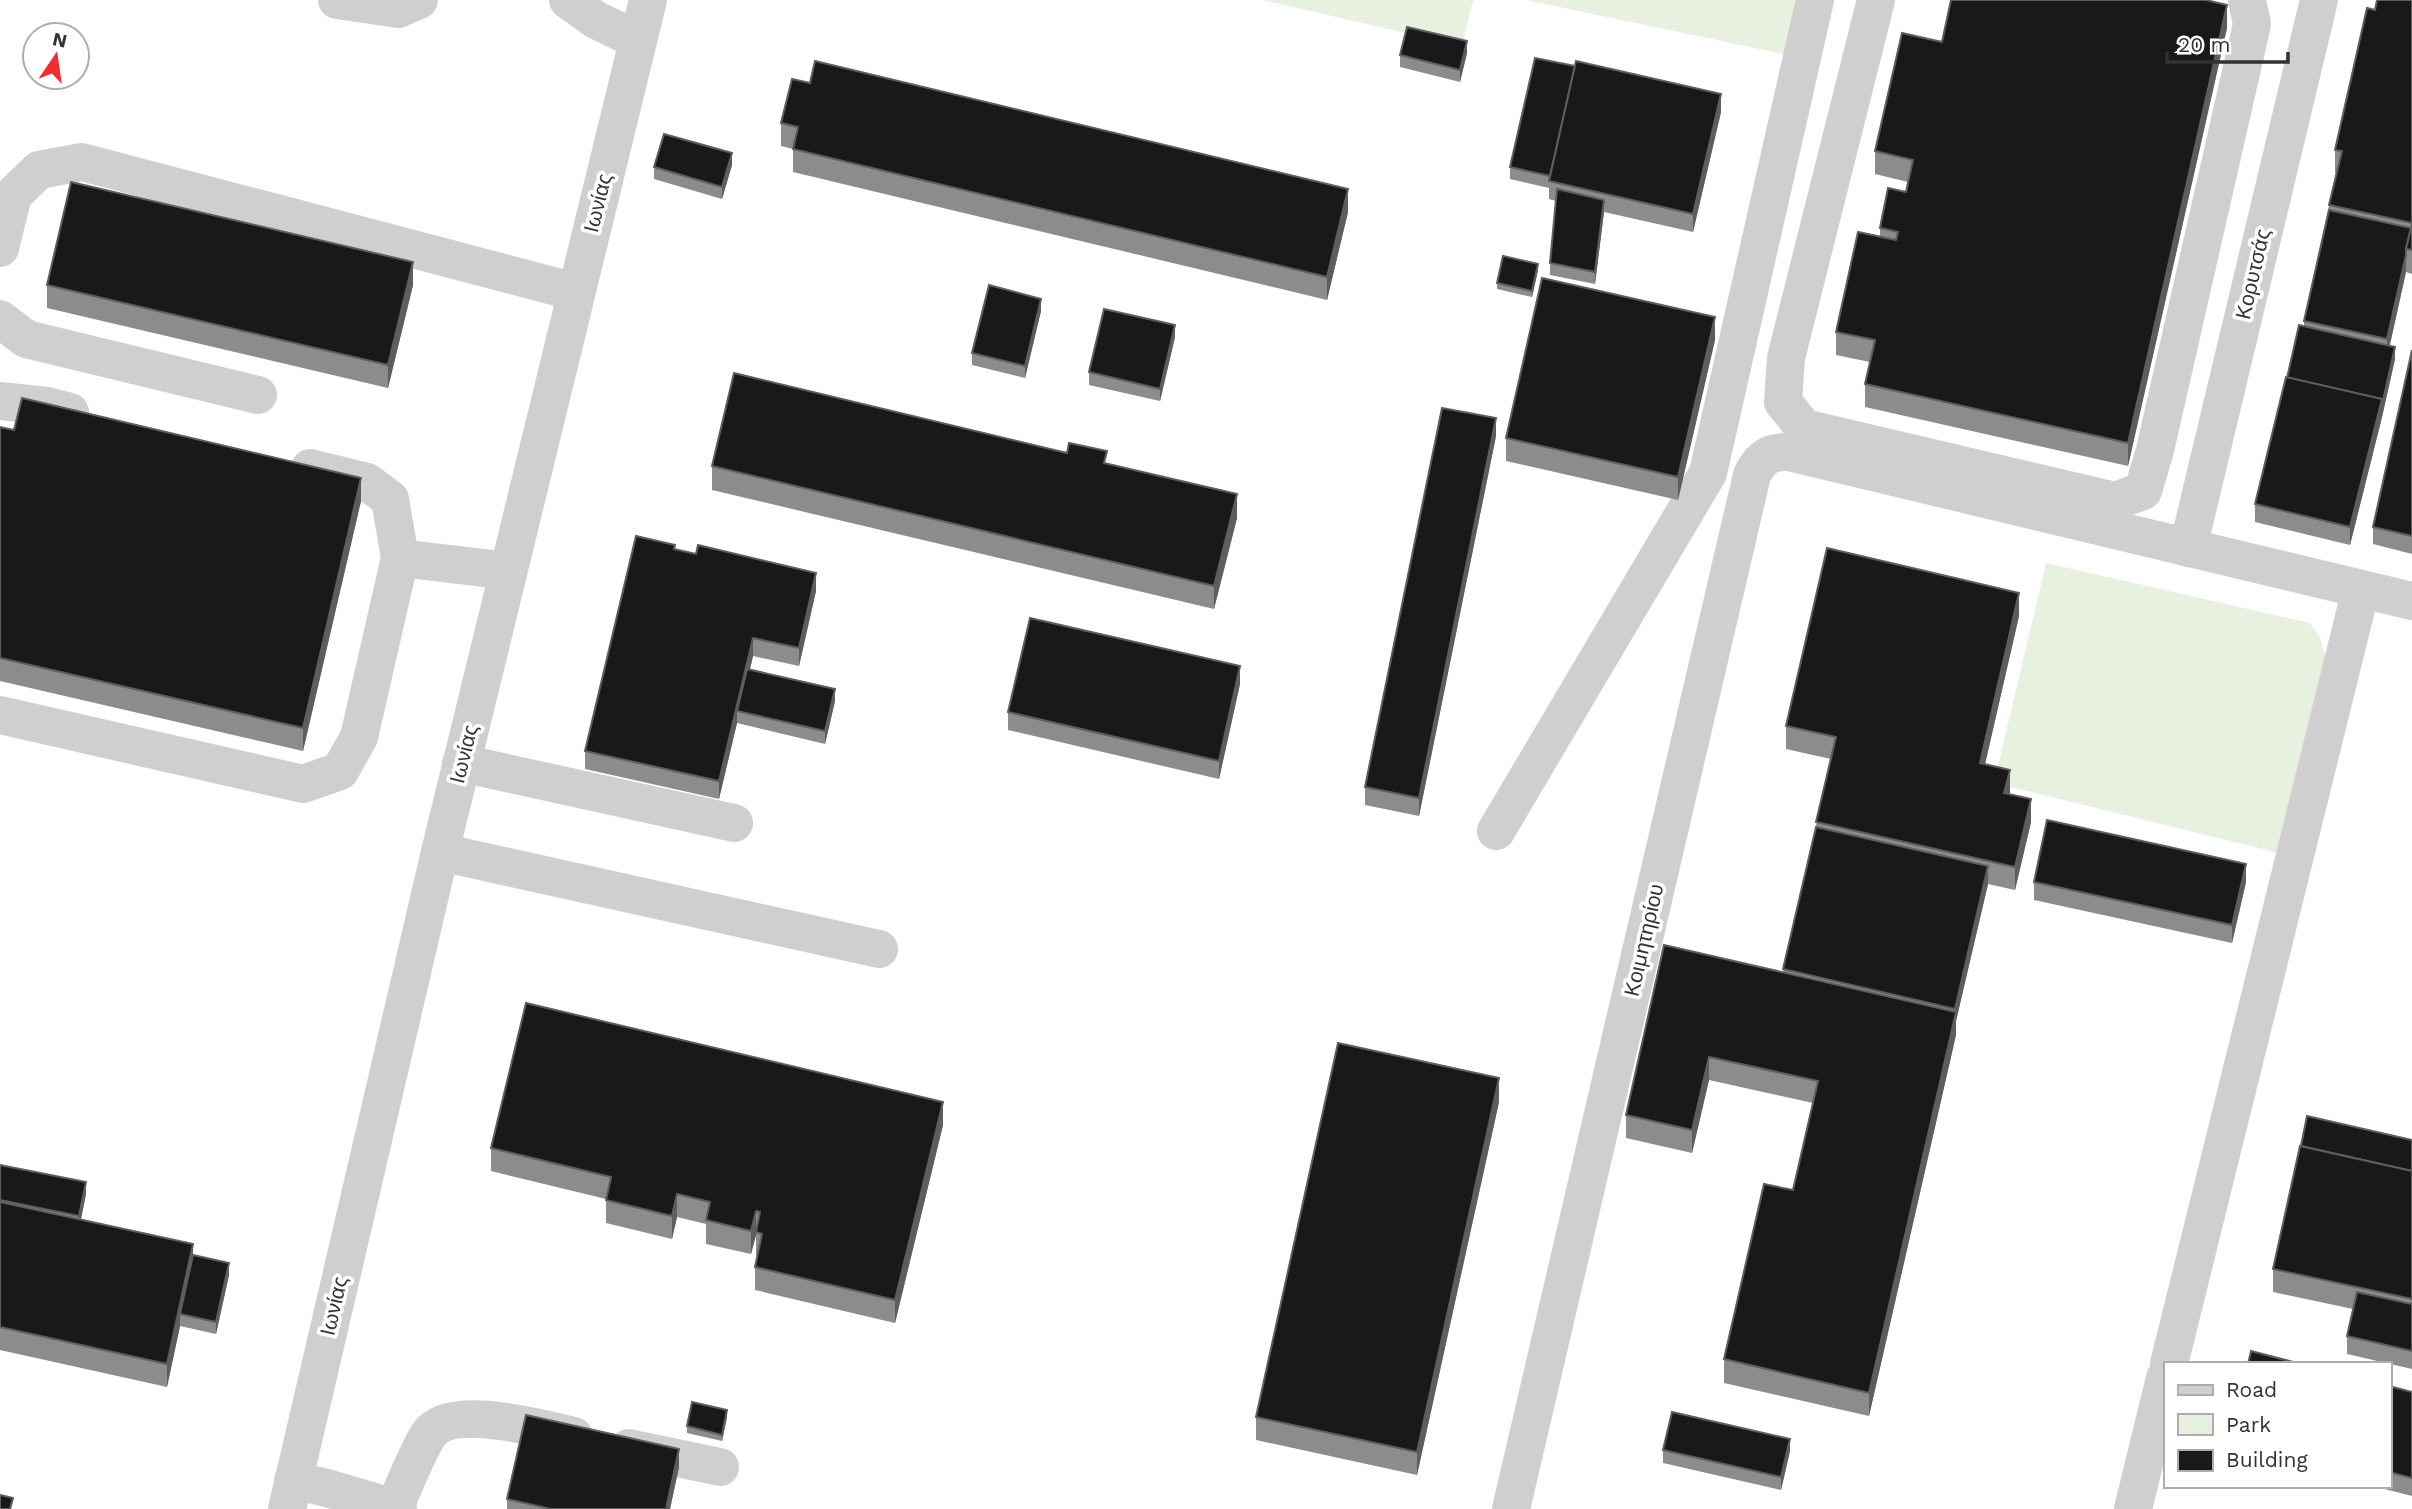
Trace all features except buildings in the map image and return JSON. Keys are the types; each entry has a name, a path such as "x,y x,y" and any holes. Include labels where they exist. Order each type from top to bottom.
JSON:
{"street":[{"path":"337,0 398,9 419,0"},
{"path":"568,0 596,20 638,40"},
{"name":"Ιωνίας","path":"290,1495 461,762 648,0"},
{"path":"1496,831 1708,473 1815,0"},
{"path":"1876,0 1786,358 1783,402 1804,428 2115,501 2143,491 2155,450 2252,24 2247,0"},
{"name":"Κορυτσάς","path":"2188,548 2319,0"},
{"path":"0,248 13,195 38,170 82,162 576,292"},
{"path":"0,319 26,339 258,395"},
{"path":"0,401 47,406 101,419"},
{"name":"Κοιμητηρίου","path":"1511,1509 1752,475 1757,464 1766,456 1789,452 2188,548"},
{"path":"0,715 303,784 340,771 359,737 400,558 390,499 368,482 274,460"},
{"path":"2188,548 2412,601"},
{"path":"400,558 508,571"},
{"path":"2169,1362 2361,589"},
{"path":"461,762 734,823"},
{"path":"440,852 879,949"},
{"path":"2133,1509 2164,1382"},
{"path":"290,1495 327,1488 396,1508 430,1432 448,1422 494,1418 720,1467"}],"green space":[{"path":"1262,0 1473,0 1462,46"},
{"path":"1526,0 1801,0 1788,55"},
{"path":"2046,563 2310,623 2320,637 2327,663 2279,853 1994,783"}]}
